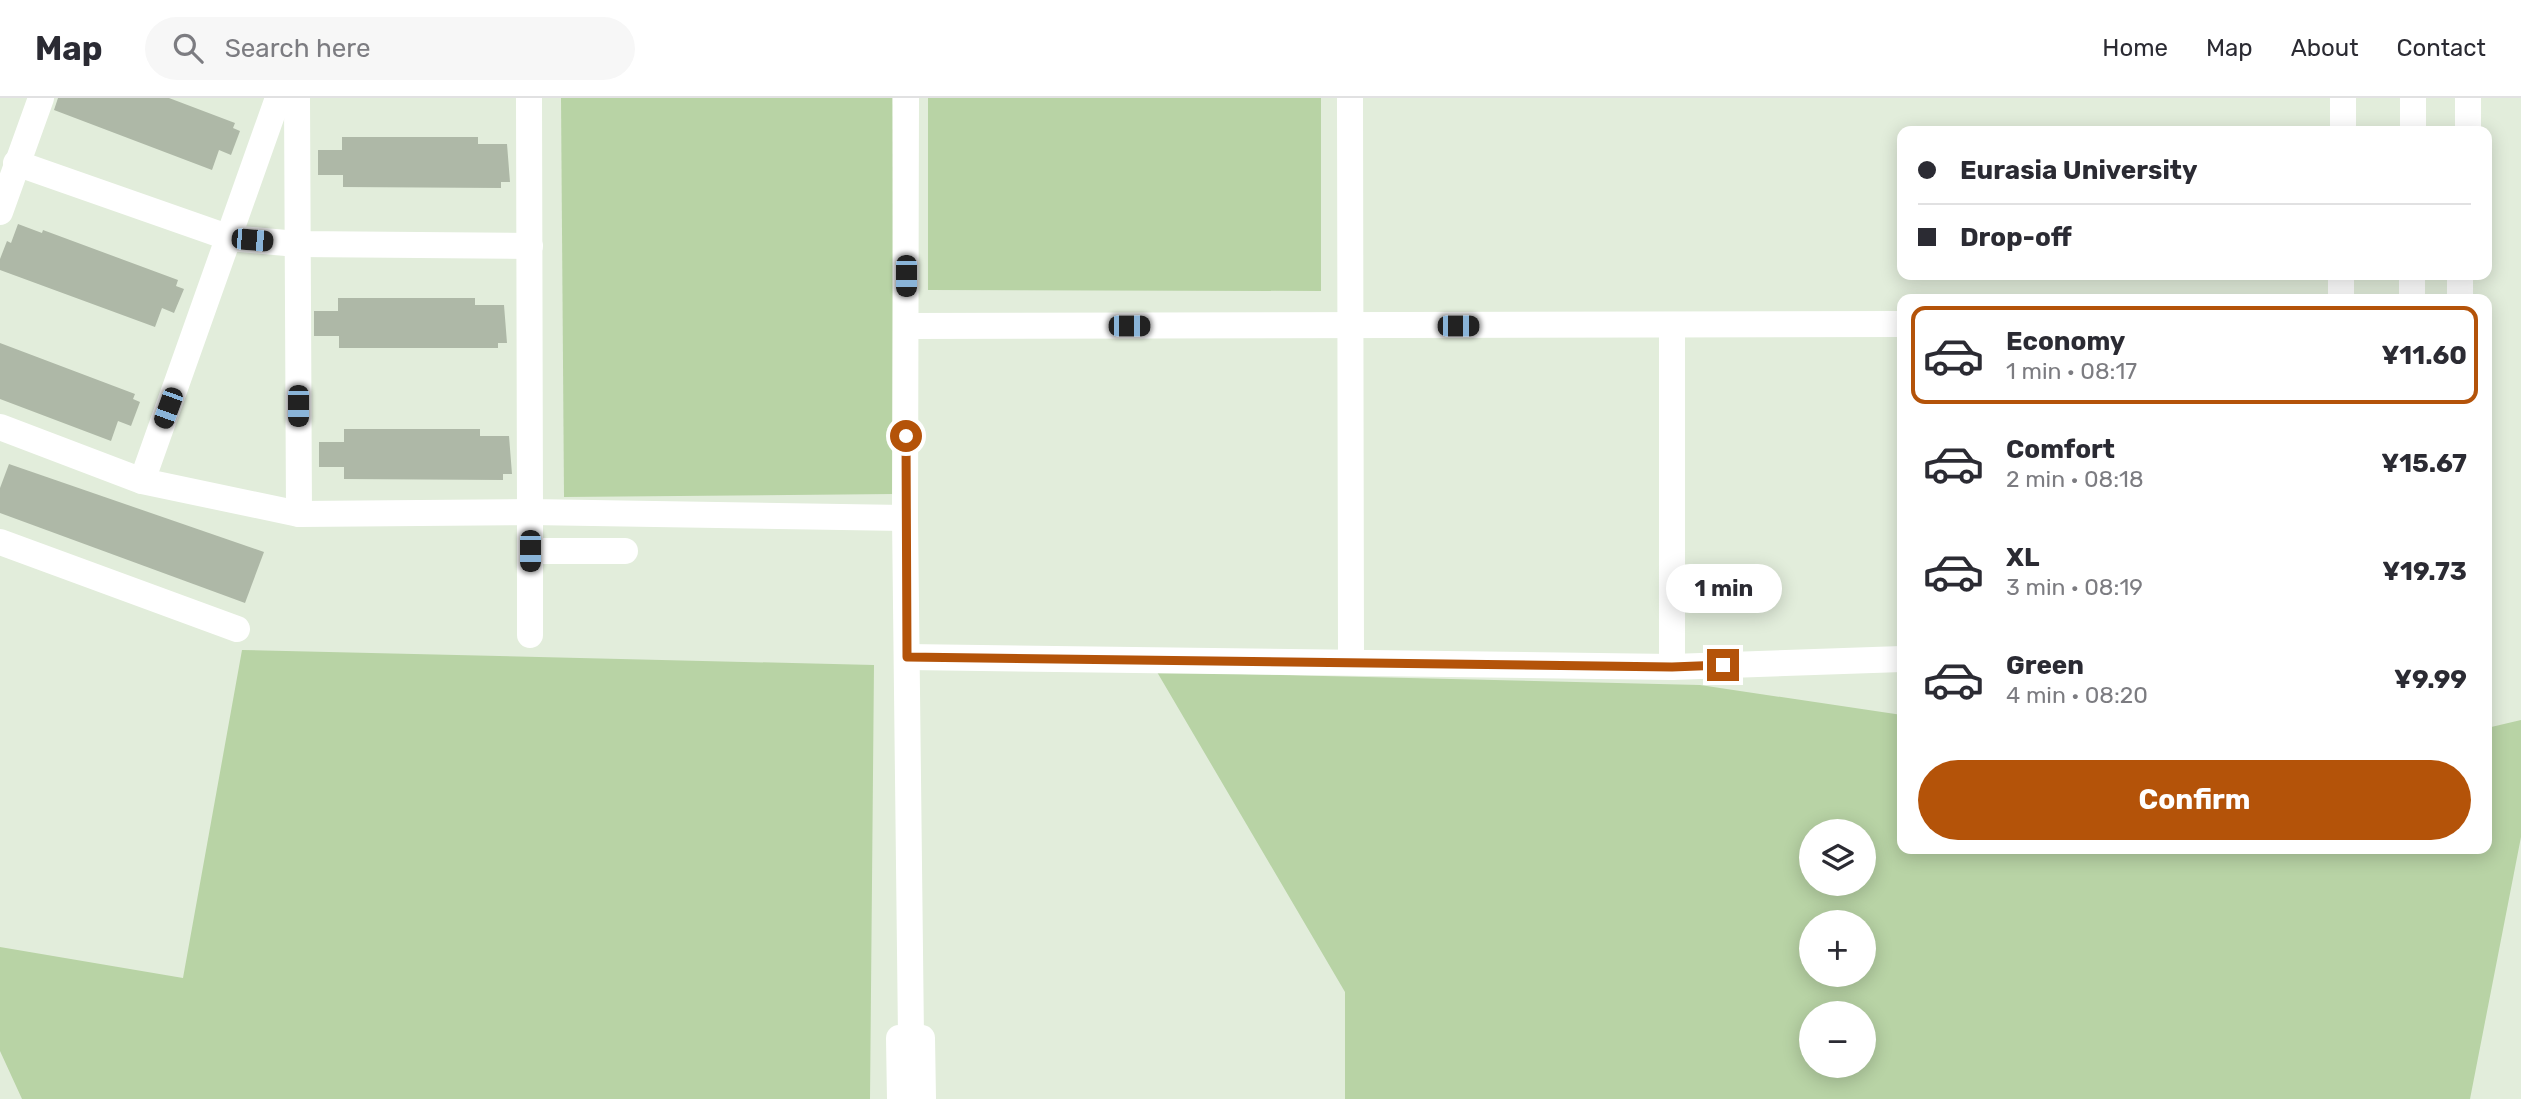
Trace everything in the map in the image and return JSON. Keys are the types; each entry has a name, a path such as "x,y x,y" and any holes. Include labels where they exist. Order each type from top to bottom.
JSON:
{"street":[{"path":"0,212 41,98"},
{"path":"142,481 278,98"},
{"path":"297,98 299,514"},
{"path":"529,98 530,635"},
{"path":"906,98 905,518 912,1038"},
{"path":"1350,98 1351,663"},
{"path":"2343,98 2343,126"},
{"path":"2413,98 2413,126"},
{"path":"2468,126 2469,98"},
{"path":"16,163 230,238 298,244 530,246"},
{"path":"907,326 1897,324"},
{"path":"1672,326 1672,667"},
{"path":"0,427 142,481 299,514 530,512 905,518"},
{"path":"0,542 237,629"},
{"path":"530,551 625,551"},
{"path":"907,657 1672,667 1897,659"},
{"path":"900,1099 899,1038 922,1038 923,1099"}],"green space":[{"path":"561,98 892,98 894,494 564,497"},
{"path":"928,98 1321,98 1321,291 928,290"},
{"path":"242,650 874,665 870,1099 22,1099 0,1051 0,947 183,978"},
{"path":"1157,672 1700,685 1897,714 1897,854 2492,854 2492,727 2521,720 2521,837 2470,1099 1345,1099 1345,992"}],"building":[{"path":"58,98 169,98 235,123 233,128 240,131 231,155 219,150 212,170 54,110"},
{"path":"342,137 478,137 478,144 507,144 510,182 501,182 501,188 343,187 343,175 318,175 318,150 342,150"},
{"path":"18,224 42,233 43,230 178,280 176,286 184,289 174,313 162,308 155,327 0,270 0,259 7,241 11,243"},
{"path":"338,298 475,298 475,305 504,305 507,343 498,343 498,348 339,348 339,336 314,336 314,311 338,311"},
{"path":"0,343 135,394 133,399 140,402 131,426 118,421 111,441 0,399"},
{"path":"344,429 480,429 480,436 509,436 512,474 503,474 503,480 344,479 344,467 319,467 319,442 344,442"},
{"path":"9,464 264,552 245,603 0,513 0,488"}],"route":[{"path":"906,436 907,657 1672,667 1723,665"}]}
